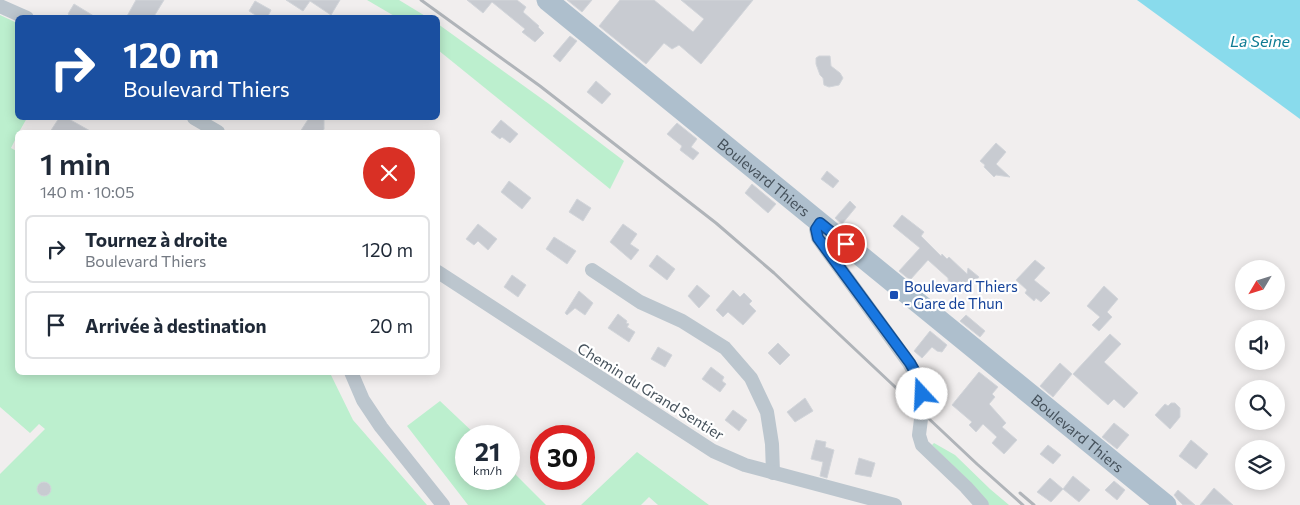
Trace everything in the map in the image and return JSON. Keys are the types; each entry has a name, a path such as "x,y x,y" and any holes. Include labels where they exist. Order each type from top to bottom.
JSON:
{"main road":[{"name":"Boulevard Thiers","path":"547,0 1166,505"}],"street":[{"path":"0,6 20,15"},
{"path":"197,120 215,130"},
{"path":"820,223 816,229 818,238 910,363 919,379 922,394 919,435 922,446 966,487 982,505"},
{"path":"592,270 640,302 682,321 725,348 751,378 767,412 774,472"},
{"name":"Chemin du Grand Sentier","path":"440,273 696,441 729,458 895,505"},
{"path":"352,375 363,400 381,427 443,505"}],"green space":[{"path":"367,0 399,0 424,15 393,15"},
{"path":"0,15 15,22 15,120 26,120 20,130 15,130 15,140 11,148 15,150 15,375 331,375 353,420 427,505 0,505 0,474 45,429 39,424 30,433 0,407"},
{"path":"440,25 624,161 610,189 440,52"},
{"path":"440,401 465,425 455,425 455,488 407,426"},
{"path":"934,443 955,455 1009,505 989,505 967,479 932,445"},
{"path":"637,452 709,505 658,505 649,497 641,505 581,505"},
{"path":"520,479 546,505 468,505 456,490 520,490"}],"water":[{"name":"La Seine","path":"1137,0 1300,0 1300,119"}],"building":[{"path":"136,0 164,0 155,15 128,15"},
{"path":"286,0 340,0 331,15 310,1 303,11"},
{"path":"467,0 517,0 526,7 523,12 544,33 535,42 522,32 525,29 492,2 483,13"},
{"path":"567,0 592,0 582,12"},
{"path":"620,0 654,0 693,32 704,19 681,0 753,0 701,64 679,45 672,49 664,43 646,64 599,26"},
{"path":"255,1 271,10 268,15 255,15 249,11"},
{"path":"74,4 92,15 70,15 68,14"},
{"path":"570,36 577,41 560,62 553,56"},
{"path":"819,56 830,56 831,66 843,78 839,85 829,87 824,85 823,78 816,64 816,58"},
{"path":"596,81 611,94 602,104 587,92"},
{"path":"58,120 71,120 88,130 51,130"},
{"path":"308,120 324,120 323,130 301,130"},
{"path":"501,120 518,134 510,143 502,137 500,139 491,132"},
{"path":"677,123 697,139 691,147 699,153 693,160 680,150 682,146 667,134"},
{"path":"996,143 1006,152 996,164 1010,177 996,175 994,177 980,161"},
{"path":"827,171 839,181 833,188 821,179"},
{"path":"509,181 531,198 522,209 501,192"},
{"path":"752,184 776,204 768,213 745,193"},
{"path":"577,199 591,208 583,221 569,212"},
{"path":"850,201 856,207 842,224 835,218"},
{"path":"902,215 924,232 921,236 941,256 942,254 947,259 949,257 967,274 968,268 979,277 966,292 958,285 949,286 948,278 928,260 910,280 899,271 920,248 893,226"},
{"path":"478,224 497,239 488,250 478,241 474,245 466,239"},
{"path":"623,224 637,234 630,244 639,250 631,260 610,242"},
{"path":"554,237 576,251 567,264 546,249"},
{"path":"657,255 675,269 667,280 649,266"},
{"path":"1035,260 1045,268 1034,280 1050,293 1041,302 1036,298 1034,301 1025,293 1027,290 1016,280"},
{"path":"512,275 526,285 518,297 504,287"},
{"path":"697,285 710,296 699,308 688,296"},
{"path":"1104,286 1118,299 1107,312 1112,317 1099,331 1092,325 1100,317 1087,306"},
{"path":"733,290 740,297 744,293 752,301 749,304 756,311 743,325 728,312 723,317 716,310"},
{"path":"579,291 593,303 585,315 575,308 567,315 565,313"},
{"path":"618,314 627,321 626,323 629,324 627,327 635,332 629,342 608,328"},
{"path":"966,315 985,331 980,337 960,321"},
{"path":"930,331 947,345 942,352 932,347 922,358 914,351"},
{"path":"1110,334 1121,344 1104,362 1138,393 1124,408 1114,399 1108,405 1073,374"},
{"path":"778,343 790,355 780,365 768,353"},
{"path":"658,347 672,355 665,367 651,359"},
{"path":"1060,363 1072,374 1053,397 1040,386"},
{"path":"711,367 724,377 722,381 726,384 720,392 702,379"},
{"path":"979,372 998,387 992,394 995,397 989,404 1006,423 1002,427 1017,440 1004,454 992,443 997,437 983,424 976,432 969,425 972,422 952,405"},
{"path":"805,398 813,411 795,422 787,412"},
{"path":"1171,403 1175,403 1180,408 1180,417 1170,429 1155,415 1165,404 1168,406"},
{"path":"733,410 747,420 739,431 725,420"},
{"path":"1114,423 1129,435 1117,449 1102,437"},
{"path":"816,440 826,442 825,447 834,450 827,478 820,476 823,462 811,459"},
{"path":"1191,440 1208,454 1196,469 1179,456"},
{"path":"1048,445 1061,455 1053,464 1040,454"},
{"path":"859,458 875,463 871,477 855,474"},
{"path":"1073,476 1090,490 1079,502 1063,489"},
{"path":"1050,478 1063,489 1051,502 1037,492"},
{"path":"1114,481 1125,490 1117,500 1105,490"},
{"path":"44,482 49,484 51,489 49,494 44,496 39,494 37,489 39,484"},
{"path":"1214,488 1233,505 1200,505"},
{"path":"1178,490 1195,505 1183,505 1174,495"}],"railway":[{"path":"421,0 540,86 716,223 774,273 1023,505"},
{"path":"1020,493 1034,505"}],"place":[{"name":"Boulevard Thiers - Gare de Thun","path":"894,295"}],"route":[{"path":"846,244 820,223 816,229 818,238 910,363 919,379 922,394"}]}
